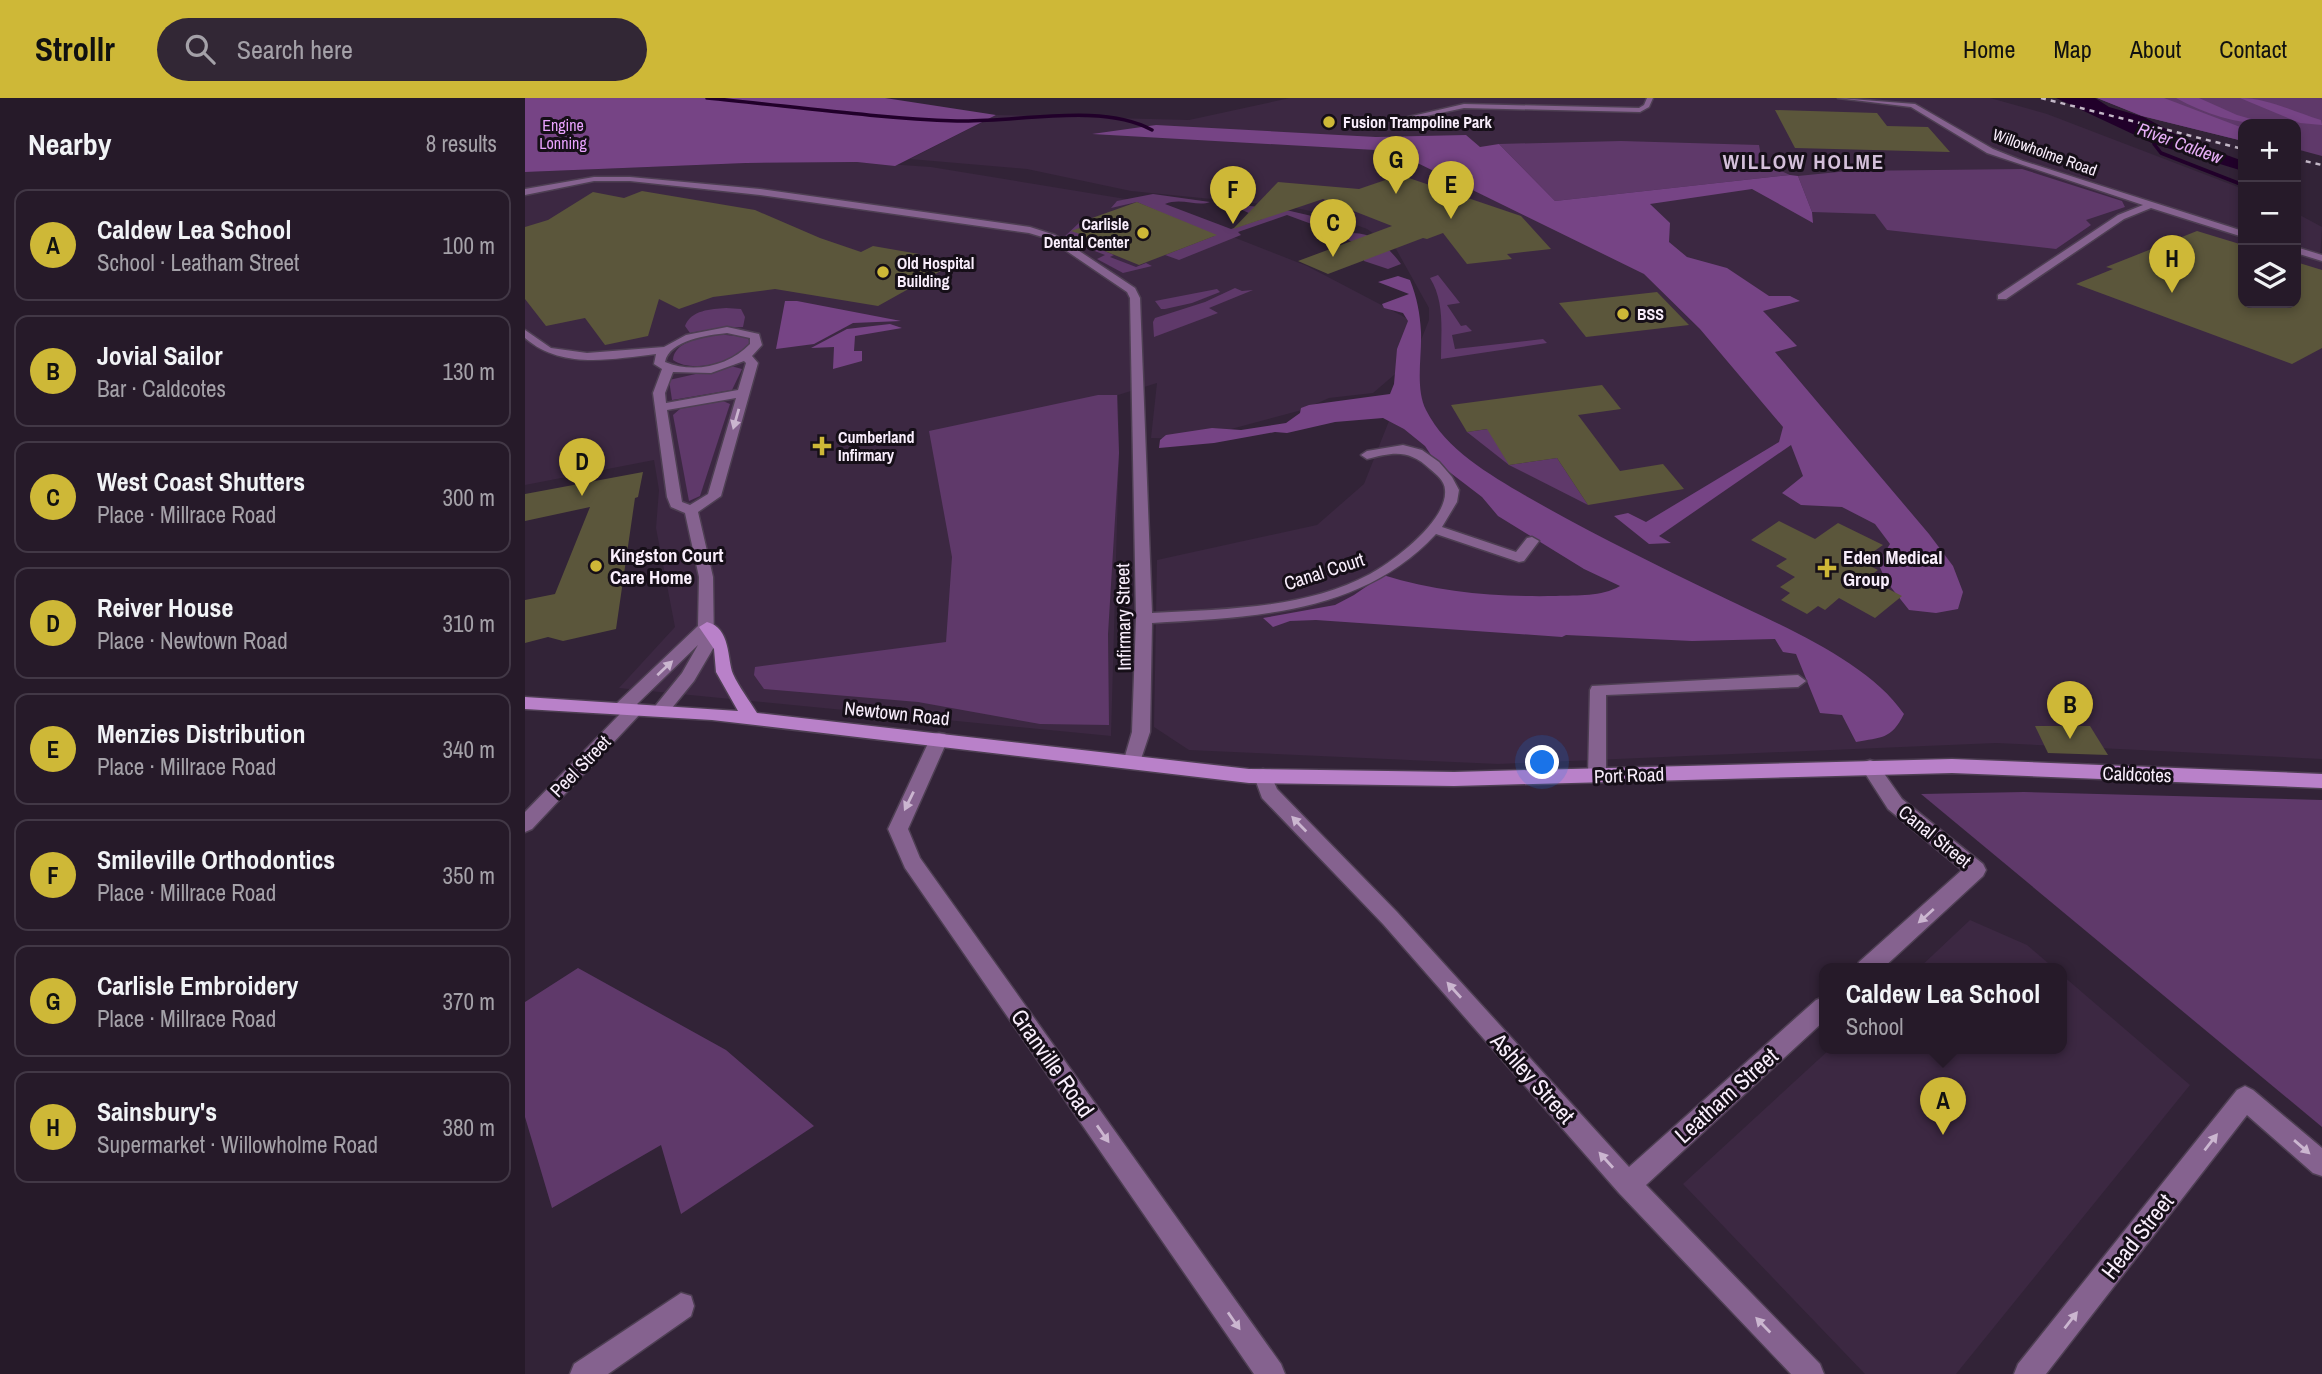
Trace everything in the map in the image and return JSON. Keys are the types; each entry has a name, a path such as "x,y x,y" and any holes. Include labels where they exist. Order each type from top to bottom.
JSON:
{"main road":[{"path":"707,628 722,648 724,672 751,719"},
{"name":"Newtown Road","path":"525,703 661,710 1263,776"},
{"name":"Port Road","path":"1263,776 1454,779 1952,766"},
{"name":"Caldcotes","path":"1952,766 2322,781"}],"street":[{"path":"1412,117 1464,106 1640,110 1647,106 1650,98"},
{"name":"Willowholme Road","path":"1840,98 1913,105 1990,151 2238,232"},
{"name":"Infirmary Street","path":"525,192 594,179 631,179 760,192 1044,233 1114,276 1131,290 1135,298 1144,618 1141,732 1132,762"},
{"path":"2002,297 2121,217 2150,205"},
{"path":"2301,252 2322,258"},
{"path":"525,333 549,351 564,355 615,355 664,350 697,335 740,331 750,333 757,341 745,355 707,369 668,369 660,364 659,358 664,350"},
{"path":"691,512 714,496 752,363 745,355"},
{"path":"661,710 688,677 706,647 707,628 706,577 691,512 676,504 674,497 659,393 668,369"},
{"path":"663,407 743,393"},
{"name":"Canal Court","path":"1144,618 1273,607 1313,599 1374,577 1404,556 1434,529 1448,510 1453,493 1445,476 1420,451 1392,449 1367,456"},
{"path":"1434,529 1519,558 1532,541"},
{"name":"Peel Street","path":"525,824 628,708 707,628"},
{"path":"1597,776 1598,690 1798,681"},
{"name":"Granville Road","path":"939,739 898,829 912,862 1271,1374"},
{"name":"Canal Street","path":"1870,767 1895,804 1976,870 1874,963"},
{"name":"Ashley Street","path":"1263,776 1269,793 1390,918 1627,1184 1810,1374"},
{"name":"Leatham Street","path":"1627,1184 1819,1011"},
{"name":"Head Street","path":"2028,1374 2245,1098 2322,1164"},
{"path":"583,1374 681,1306"}],"shaded area":[{"path":"1290,98 1990,98 2047,114 2238,187 2238,308 2301,308 2301,216 2322,227 2322,759 1996,743 1498,764 1189,750 1154,727 1157,560 1317,525 1364,484 1429,320 1429,308 1396,249 1367,229 1329,215 1291,207 1131,191 1027,169 910,159 996,115 1189,120"},
{"path":"2097,98 2322,98 2322,156 2301,150 2301,119 2238,119 2238,140 2142,116"},
{"path":"1621,141 1759,145 1762,162 1790,175 1555,201 1499,144"},
{"name":"Cumberland Infirmary","path":"857,162 931,167 1144,202 1307,266 1410,320 1401,369 1373,393 1329,398 1302,410 1194,439 1151,438 1157,383 1118,395 1119,453 1111,736 619,688 675,627 656,528 659,490 654,460 525,485 525,172 746,163"},
{"path":"2022,169 2122,201 2125,207 2086,220 2091,225 2056,249 1887,230 1875,214 1812,212 1798,176 1848,171"},
{"path":"1153,194 1210,202 1177,201 1165,204 1231,229 1262,219 1240,209 1220,207 1224,203 1286,210 1342,223 1342,227 1328,230 1287,215 1238,232 1241,235 1179,260 1165,255 1214,236 1137,202 1111,208 1117,201"},
{"path":"1079,223 1086,226 1073,231 1083,235 1074,238 1136,267 1146,263 1152,266 1123,273 1097,259 1105,255 1087,248 1083,250 1064,237"},
{"path":"1353,233 1368,235 1380,242 1401,264 1388,269 1364,261 1365,248 1342,237"},
{"path":"1438,275 1460,303 1447,305 1461,326 1466,325 1472,331 1452,335 1455,349 1543,339 1547,343 1441,359 1440,307 1430,278"},
{"path":"1235,288 1242,291 1253,290 1209,308 1218,313 1154,337 1155,318 1205,302"},
{"path":"1217,289 1220,292 1192,303 1165,309 1161,309 1155,301"},
{"path":"726,308 741,309 745,317 743,327 690,333 685,326 697,314"},
{"path":"716,334 746,337 750,341 749,346 733,357 713,364 691,366 673,360 683,345"},
{"path":"731,366 742,369 732,390 672,400 669,380"},
{"path":"1098,395 1117,395 1119,453 1108,634 1109,725 1040,724 918,702 764,689 754,675 755,667 946,642 952,557 929,431"},
{"path":"723,401 730,404 700,496 689,501 673,415 681,408"},
{"path":"1529,423 1509,465 1467,432"},
{"path":"1557,458 1588,505 1509,465"},
{"path":"2024,792 2322,800 2322,1127 1921,794"},
{"path":"1970,920 2027,945 2048,963 1924,963"},
{"path":"578,968 726,1050 814,1126 681,1214 661,1145 552,1208 525,1117 525,1002"},
{"path":"2067,979 2190,1085 1956,1374 1865,1374 1683,1184 1825,1054 2067,1054"}],"green space":[{"name":"Engine Lonning","path":"525,98 885,98 996,115 895,166 857,162 746,163 525,172"},
{"path":"2097,98 2164,98 2238,126 2238,140 2142,116"},
{"path":"2176,98 2199,98 2251,119 2238,121 2198,109"},
{"path":"2240,98 2281,106 2321,120 2322,125 2290,119"},
{"path":"1156,125 1376,137 1466,135 1480,147 1499,144 1555,201 1798,176 1812,212 1813,223 1752,189 1650,204 1670,223 1669,242 1687,257 1727,268 1769,296 1790,296 1800,301 1763,311 1797,346 1775,352 1953,566 1963,592 1958,609 1936,613 1909,610 1886,581 1878,563 1890,544 1875,524 1842,507 1801,505 1782,493 1803,476 1791,445 1659,536 1671,543 1649,544 1614,516 1628,513 1646,522 1779,442 1783,427 1700,329 1644,274 1393,151 1092,134"},
{"path":"1398,276 1410,280 1418,306 1421,332 1420,382 1426,410 1457,449 1498,479 1572,522 1843,659 1888,694 1904,714 1895,729 1879,738 1856,742 1842,715 1820,713 1796,654 1783,652 1775,639 1692,641 1566,635 1562,637 1316,620 1290,621 1273,627 1263,618 1335,605 1383,575 1447,590 1512,596 1589,595 1620,586 1584,569 1498,516 1482,497 1435,461 1425,446 1404,429 1383,418 1335,422 1287,433 1275,432 1214,443 1159,448 1160,440 1166,435 1212,428 1241,430 1286,423 1300,413 1301,408 1309,405 1390,394 1394,384 1397,349 1408,321 1403,313 1384,308 1382,304 1409,294 1378,282"},
{"path":"785,301 901,321 853,323 814,344 776,349"},
{"path":"890,324 902,328 855,336 854,351 862,351 862,361 833,369 834,347 811,348 847,329"}],"water":[{"name":"River Caldew","path":"2056,98 2095,98 2109,107 2144,117 2188,141 2238,159 2238,169 2154,144"}],"building":[{"path":"1775,110 1877,113 1887,126 1928,127 1950,152 1795,148"},
{"path":"1400,175 1521,216 1551,249 1507,254 1512,259 1467,264 1443,233 1328,274 1298,261 1392,226 1323,199 1233,229 1278,182 1359,189"},
{"path":"642,191 755,210 861,252 873,246 919,254 915,257 955,263 878,306 775,289 713,297 679,309 659,299 648,336 605,345 585,318 546,326 525,299 525,227 548,220 593,192 624,198"},
{"name":"Carlisle Dental Center","path":"1137,202 1217,235 1139,265 1073,238 1083,235 1071,231 1085,226 1078,223"},
{"path":"2197,231 2238,243 2238,308 2301,308 2301,264 2322,270 2322,348 2292,364 2076,284 2113,269 2106,267"},
{"name":"BSS","path":"1657,292 1689,325 1586,337 1559,303"},
{"path":"1602,385 1621,409 1578,415 1620,471 1663,464 1684,489 1588,505 1557,458 1509,465 1487,429 1467,432 1451,405"},
{"name":"Kingston Court Care Home","path":"643,472 638,497 635,498 616,629 563,641 548,637 525,643 525,600 555,594 590,507 525,521 525,494"},
{"name":"Eden Medical Group","path":"1779,521 1815,539 1838,523 1883,545 1860,561 1878,570 1867,578 1902,596 1875,618 1839,598 1825,610 1818,606 1807,614 1781,600 1790,593 1780,587 1795,577 1776,566 1787,559 1751,540"},
{"path":"2035,726 2090,726 2108,755 2048,753"}],"waterway":[{"path":"707,98 863,115 957,121 1083,115 1108,117 1152,130"},
{"path":"2160,138 2154,144 2161,153 2238,183"}],"railway":[{"path":"2041,98 2238,148"},
{"path":"2301,160 2322,165"}],"place":[{"name":"Fusion Trampoline Park","path":"1329,122"},
{"name":"Carlisle Embroidery","path":"1396,194"},
{"name":"Menzies Distribution","path":"1451,219"},
{"name":"Smileville Orthodontics","path":"1233,224"},
{"name":"Carlisle Dental Center","path":"1143,233"},
{"name":"West Coast Shutters","path":"1333,257"},
{"name":"Old Hospital Building","path":"883,272"},
{"name":"Sainsbury's","path":"2172,293"},
{"name":"BSS","path":"1623,314"},
{"name":"Cumberland Infirmary","path":"822,446"},
{"name":"Reiver House","path":"582,496"},
{"name":"Kingston Court Care Home","path":"596,566"},
{"name":"Eden Medical Group","path":"1827,568"},
{"name":"Jovial Sailor","path":"2070,739"},
{"name":"Caldew Lea School","path":"1943,1135"}],"district":[{"name":"WILLOW HOLME","path":"1804,161"}]}
